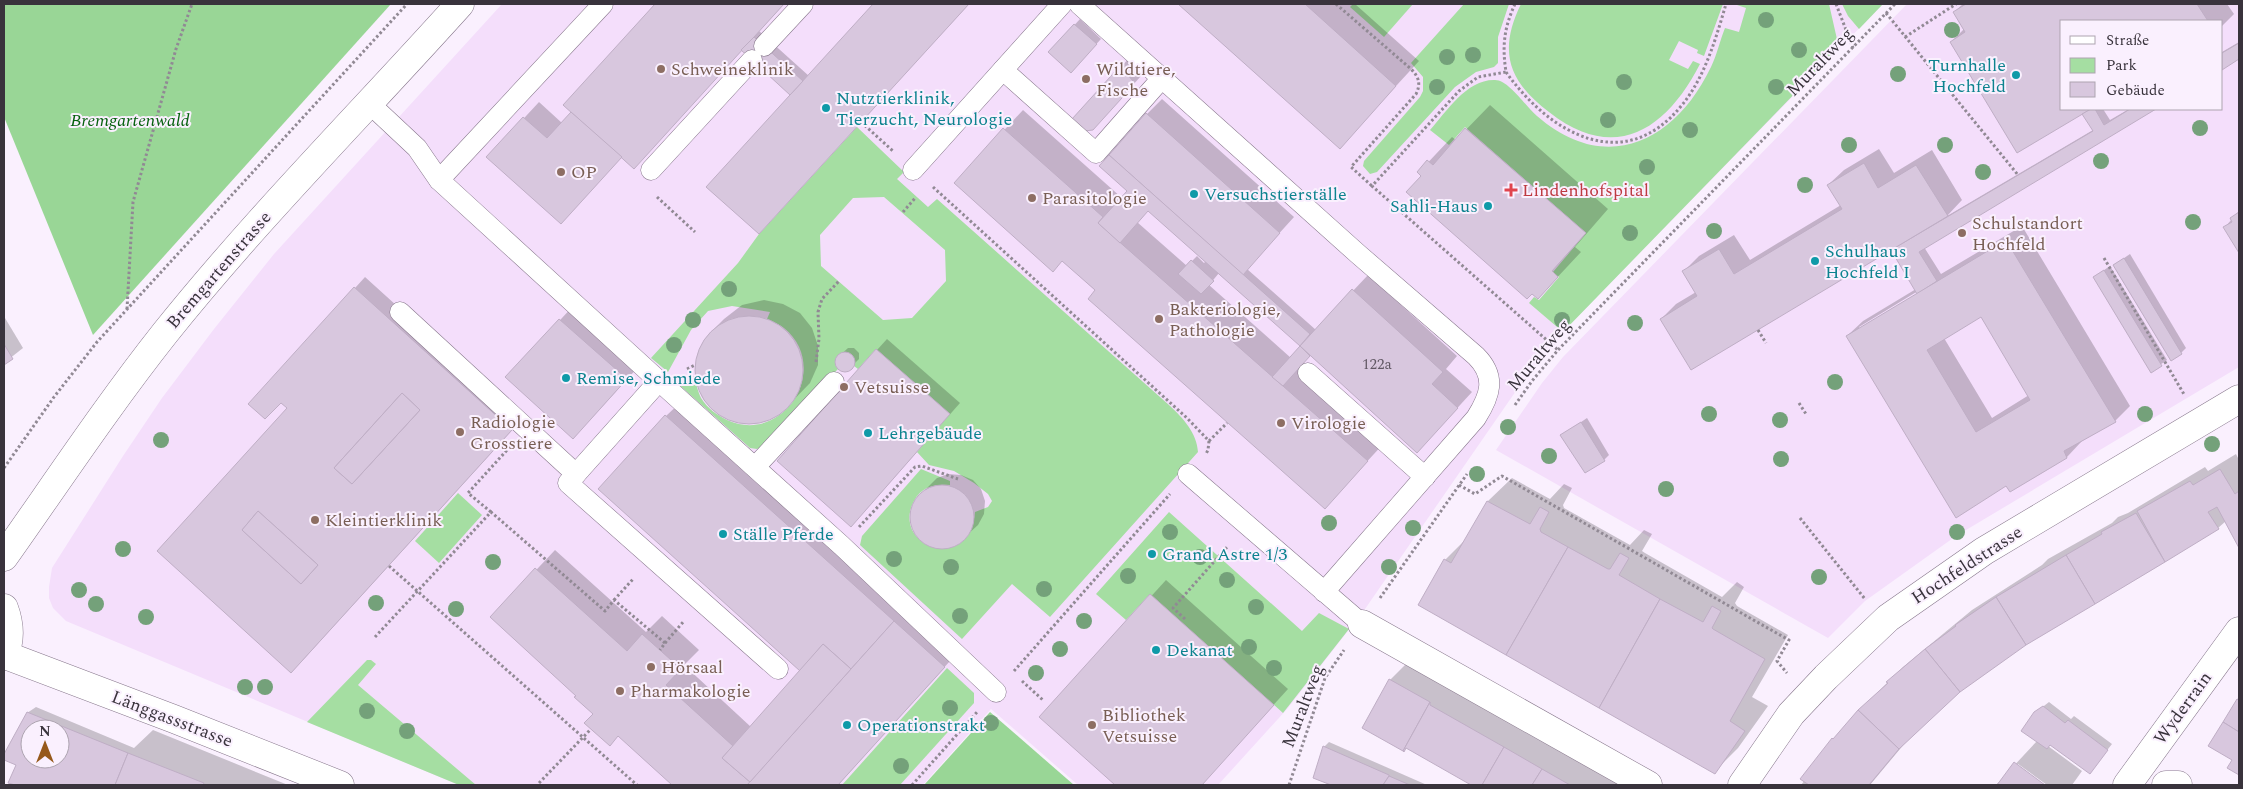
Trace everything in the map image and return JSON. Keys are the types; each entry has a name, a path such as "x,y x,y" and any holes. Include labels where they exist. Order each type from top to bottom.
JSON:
{"street":[{"name":"Bremgartenstrasse","path":"4,557 87,436 166,333 254,229 460,4"},
{"name":"Hochfeldstrasse","path":"1742,785 1791,714 1832,670 1888,618 1984,551 2237,405"},
{"path":"4,608 9,624 9,639 4,655"},
{"path":"1362,624 1648,785"},
{"name":"Wyderrain","path":"2127,785 2239,631"},
{"name":"Länggassstrasse","path":"4,655 174,719 340,785"},
{"path":"2166,785 2178,785"}],"lane":[{"path":"439,180 603,4"},
{"path":"651,170 803,4"},
{"path":"913,170 1062,4"},
{"path":"1079,4 1484,365 1490,385 1484,404 1476,418 1324,592"},
{"path":"1003,70 1096,153 1162,78"},
{"path":"370,104 417,148 439,180 842,546 996,692"},
{"path":"400,312 576,474"},
{"path":"1308,373 1425,477"},
{"path":"659,381 568,483 778,669"},
{"path":"755,467 827,389"},
{"path":"1188,474 1362,624"}],"path":[{"path":"127,310 133,202 176,49 192,4"},
{"path":"4,468 59,390 97,342 407,4"},
{"path":"1336,4 1412,69 1418,78 1416,94 1351,167 1558,350"},
{"path":"1515,4 1505,26 1503,38 1506,72 1520,92 1541,112 1570,133 1605,142 1633,140 1660,126 1683,104 1706,64 1726,4"},
{"path":"1836,4 1853,48"},
{"name":"Muraltweg","path":"1510,413 1532,380 1558,350 1895,4"},
{"path":"1905,37 1956,4"},
{"path":"1886,14 2018,175"},
{"path":"1372,186 1459,91 1478,77 1506,72"},
{"path":"861,122 1187,418 1209,441"},
{"path":"652,193 695,232"},
{"path":"2104,258 2189,403"},
{"path":"827,389 814,373 819,339 818,312 822,299 838,281"},
{"path":"1758,330 1766,343"},
{"path":"1799,403 1806,414"},
{"path":"1044,701 1013,673 1188,474 1208,450 1209,441 1227,423"},
{"path":"527,429 468,493 605,611 614,600 665,643 660,650"},
{"path":"842,546 915,467 922,466 958,479"},
{"name":"Muraltweg","path":"1289,785 1325,678 1470,469"},
{"path":"1459,485 1475,494 1502,476 1789,640 1777,661"},
{"path":"375,637 491,512"},
{"path":"1800,518 1861,594"},
{"path":"1185,619 1173,608 1246,524"},
{"path":"389,566 637,785"},
{"path":"912,785 996,692"},
{"path":"538,783 591,729"}],"shaded area":[{"name":"Vetsuisse","path":"502,4 1883,4 1543,352 1365,609 1288,708 1218,785 1078,785 991,709 923,785 459,785 66,621 53,608 49,598 49,587 52,568 123,456 162,398 214,329 274,254"},
{"name":"Schulstandort Hochfeld","path":"1907,4 2239,4 2239,367 1956,536 1865,601 1828,638 1496,450 1542,383 1563,357"}],"green space":[{"name":"Bremgartenwald","path":"4,4 391,4 93,335 4,117"},
{"path":"1353,4 1413,4 1384,37 1350,7"},
{"path":"1464,4 1509,4 1498,37 1498,63 1494,67 1476,72 1455,87 1377,172 1370,174 1363,166 1364,161 1420,97 1423,91 1423,77 1411,63"},
{"path":"1521,4 1723,4 1704,56 1697,53 1698,50 1679,41 1669,60 1688,69 1693,61 1700,64 1671,107 1655,122 1636,132 1617,137 1596,136 1573,128 1549,112 1524,89 1516,77 1509,51 1510,36"},
{"path":"1734,4 1829,4 1839,48 1563,332 1529,303 1534,297 1539,300 1559,277 1553,272 1586,233 1465,127 1449,145 1430,130 1467,90 1485,81 1495,80 1506,84 1537,116 1563,134 1588,144 1613,147 1636,142 1658,131 1678,115 1696,93 1711,67 1725,28 1739,32 1746,8"},
{"path":"1842,4 1883,4 1859,29 1848,16"},
{"path":"857,127 904,172 897,179 928,207 937,199 1174,410 1192,432 1198,452 1050,617 1012,584 962,639 860,545 862,536 921,469 950,481 950,485 929,487 921,492 914,501 909,517 913,531 921,541 933,547 947,548 960,543 970,531 975,512 988,507 992,501 988,494 974,483 954,471 929,465 917,452 950,414 876,349 858,369 854,366 852,355 845,352 839,355 835,362 838,369 764,445 757,449 750,448 677,383 694,376 703,402 727,420 748,425 767,422 783,413 795,398 802,381 803,362 798,344 784,328 767,319 770,312 732,306 708,311 691,330 668,372 651,358 738,263 759,234","holes":["884,197 945,250 946,281 912,318 883,320 821,266 820,235 853,198"]},
{"path":"458,493 482,515 439,563 415,541"},
{"path":"1169,512 1302,631 1319,613 1349,629 1283,713 1150,594 1126,620 1096,594"},
{"path":"367,660 371,660 376,664 358,685 476,785 459,785 307,722"},
{"path":"947,668 974,693 974,703 900,785 842,785"},
{"path":"990,712 1074,785 924,785"}],"building":[{"path":"655,4 784,4 634,169 563,105"},
{"name":"Nutztierklinik, Tierzucht, Neurologie","path":"873,4 969,4 759,234 706,187"},
{"path":"1178,4 1305,4 1396,86 1340,149"},
{"name":"Turnhalle Hochfeld","path":"1966,4 2197,4 2207,20 2060,20 2060,110 2089,110 2017,153 1950,42 1965,32 1953,12"},
{"path":"1074,24 1097,44 1071,73 1048,52"},
{"path":"754,37 803,81 790,95 741,50"},
{"path":"2239,43 2239,59 2223,69 2223,52"},
{"path":"1120,66 1133,81 1131,88 1093,130 1084,131 1072,119"},
{"path":"2089,110 2096,110 2104,125 2128,110 2154,110 1919,252 1937,281 1917,294 1891,250 2093,131 2082,114"},
{"path":"571,112 622,157 561,224 486,157 523,117 547,138"},
{"name":"Versuchstierställe","path":"1146,113 1280,233 1243,275 1109,155"},
{"path":"1003,128 1103,217 1098,223 1368,461 1325,509 1088,299 1095,290 1062,261 1053,272 954,183"},
{"name":"Sahli-Haus","path":"1465,128 1586,233 1552,271 1558,277 1538,299 1532,294 1527,299 1406,192 1421,176 1417,172 1427,160 1433,165"},
{"path":"1109,155 1310,334 1300,346 1148,211 1120,243 1098,223 1127,191 1099,166"},
{"name":"Schulhaus Hochfeld I","path":"1864,163 1878,188 1916,165 1948,216 1691,370 1660,319 1697,296 1682,271 1719,249 1734,274 1842,209 1827,185"},
{"path":"2239,212 2239,253 2223,227 2232,222 2230,218"},
{"path":"2006,240 2116,422 2064,451 2067,458 2010,492 2006,486 1956,518 1846,336","holes":["1981,317 2030,400 1976,432 1927,350"]},
{"path":"2124,258 2182,354 2171,361 2113,265"},
{"path":"1191,260 1214,281 1201,294 1178,274"},
{"path":"2104,270 2162,366 2151,373 2093,277"},
{"path":"354,287 512,430 291,673 157,551 287,408 281,403 265,419 248,404","holes":["402,393 420,410 352,484 334,468","258,511 318,565 301,584 242,530"]},
{"path":"1352,289 1443,372 1432,384 1458,408 1417,453 1300,346"},
{"path":"749,316 770,320 787,332 799,349 803,370 799,391 787,408 770,420 749,424 728,420 711,408 699,391 695,370 699,349 711,332 728,320"},
{"name":"Remise, Schmiede","path":"559,319 627,379 573,439 505,377"},
{"path":"4,344 13,359 4,365"},
{"path":"1300,346 1310,356 1283,386 1272,377"},
{"name":"Lehrgebäude","path":"876,349 950,414 851,527 777,461"},
{"path":"845,352 852,355 855,362 852,369 845,372 838,369 835,362 838,355"},
{"path":"402,393 420,410 352,484 334,468"},
{"name":"Ställe Pferde","path":"665,415 894,621 851,669 823,644 800,671 598,489"},
{"path":"1581,422 1605,461 1585,473 1560,435"},
{"path":"2220,469 2235,494 2239,491 2239,548 2217,507 2208,512 2219,529 2165,562 2137,511 2190,481 2193,485"},
{"path":"936,485 948,485 965,494 972,505 974,517 972,529 965,540 948,549 936,549 924,544 915,535 910,523 910,511 915,499 924,490"},
{"path":"1487,501 1530,524 1540,507 1549,512 1540,529 1541,532 1568,547 1506,655 1418,605 1444,559 1451,563"},
{"path":"258,511 318,565 301,584 242,530"},
{"path":"2136,513 2165,562 2095,604 2066,555 2102,534 2101,532"},
{"path":"1568,547 1608,569 1610,569 1620,553 1629,558 1619,575 1660,599 1599,708 1506,655"},
{"path":"2066,555 2095,604 2026,645 1996,597"},
{"path":"535,568 627,651 642,634 681,669 666,685 733,746 722,758 750,782 747,785 672,785 618,736 610,746 584,723 593,714 490,617"},
{"name":"Dekanat","path":"1150,594 1274,705 1202,785 1115,785 1039,717"},
{"path":"1996,597 2026,645 1960,692 1925,649 1955,625"},
{"path":"1660,599 1703,622 1712,606 1721,611 1712,628 1765,659 1730,721 1745,731 1715,774 1599,708"},
{"name":"Operationstrakt","path":"894,621 945,667 838,785 747,785"},
{"path":"823,644 851,669 750,782 722,758"},
{"path":"1925,649 1960,692 1899,749 1858,710 1888,683 1886,682"},
{"path":"1389,679 1430,702 1403,751 1362,728"},
{"path":"2237,699 2239,700 2239,732 2223,722"},
{"path":"1430,702 1430,705 1504,747 1482,785 1471,785 1406,748 1403,751"},
{"path":"2043,706 2065,723 2068,720 2108,750 2090,774 2050,745 2047,749 2021,731 2034,712"},
{"path":"1858,710 1899,749 1869,785 1809,785 1800,779 1832,738"},
{"path":"27,712 44,719 23,719"},
{"path":"2223,722 2239,732 2239,775 2227,768 2232,760 2208,746"},
{"path":"20,725 20,769 70,769 70,729 128,753 115,785 15,785 8,783 16,765 4,760 4,754"},
{"path":"1323,746 1389,776 1383,785 1331,785 1313,778"},
{"path":"1504,747 1542,769 1532,785 1482,785"},
{"path":"128,753 204,783 203,785 115,785"},
{"path":"2014,762 2045,785 1997,785"},
{"path":"1542,769 1570,785 1532,785"},
{"path":"1389,776 1410,785 1383,785"}],"place":[{"name":"Schweineklinik","path":"661,69"},
{"name":"Turnhalle Hochfeld","path":"2016,75"},
{"name":"Wildtiere, Fische","path":"1086,79"},
{"name":"Nutztierklinik, Tierzucht, Neurologie","path":"826,108"},
{"name":"OP","path":"561,172"},
{"name":"Lindenhofspital","path":"1511,190"},
{"name":"Versuchstierställe","path":"1194,194"},
{"name":"Parasitologie","path":"1032,198"},
{"name":"Sahli-Haus","path":"1488,206"},
{"name":"Schulstandort Hochfeld","path":"1962,233"},
{"name":"Schulhaus Hochfeld I","path":"1815,261"},
{"name":"Bakteriologie, Pathologie","path":"1159,319"},
{"name":"Remise, Schmiede","path":"566,378"},
{"name":"Vetsuisse","path":"844,387"},
{"name":"Virologie","path":"1281,423"},
{"name":"Radiologie Grosstiere","path":"460,432"},
{"name":"Lehrgebäude","path":"868,433"},
{"name":"Kleintierklinik","path":"315,520"},
{"name":"Ställe Pferde","path":"723,534"},
{"name":"Grand Astre 1/3","path":"1152,554"},
{"name":"Dekanat","path":"1156,650"},
{"name":"Hörsaal","path":"651,667"},
{"name":"Pharmakologie","path":"620,691"},
{"name":"Operationstrakt","path":"847,725"},
{"name":"Bibliothek Vetsuisse","path":"1092,725"}]}
